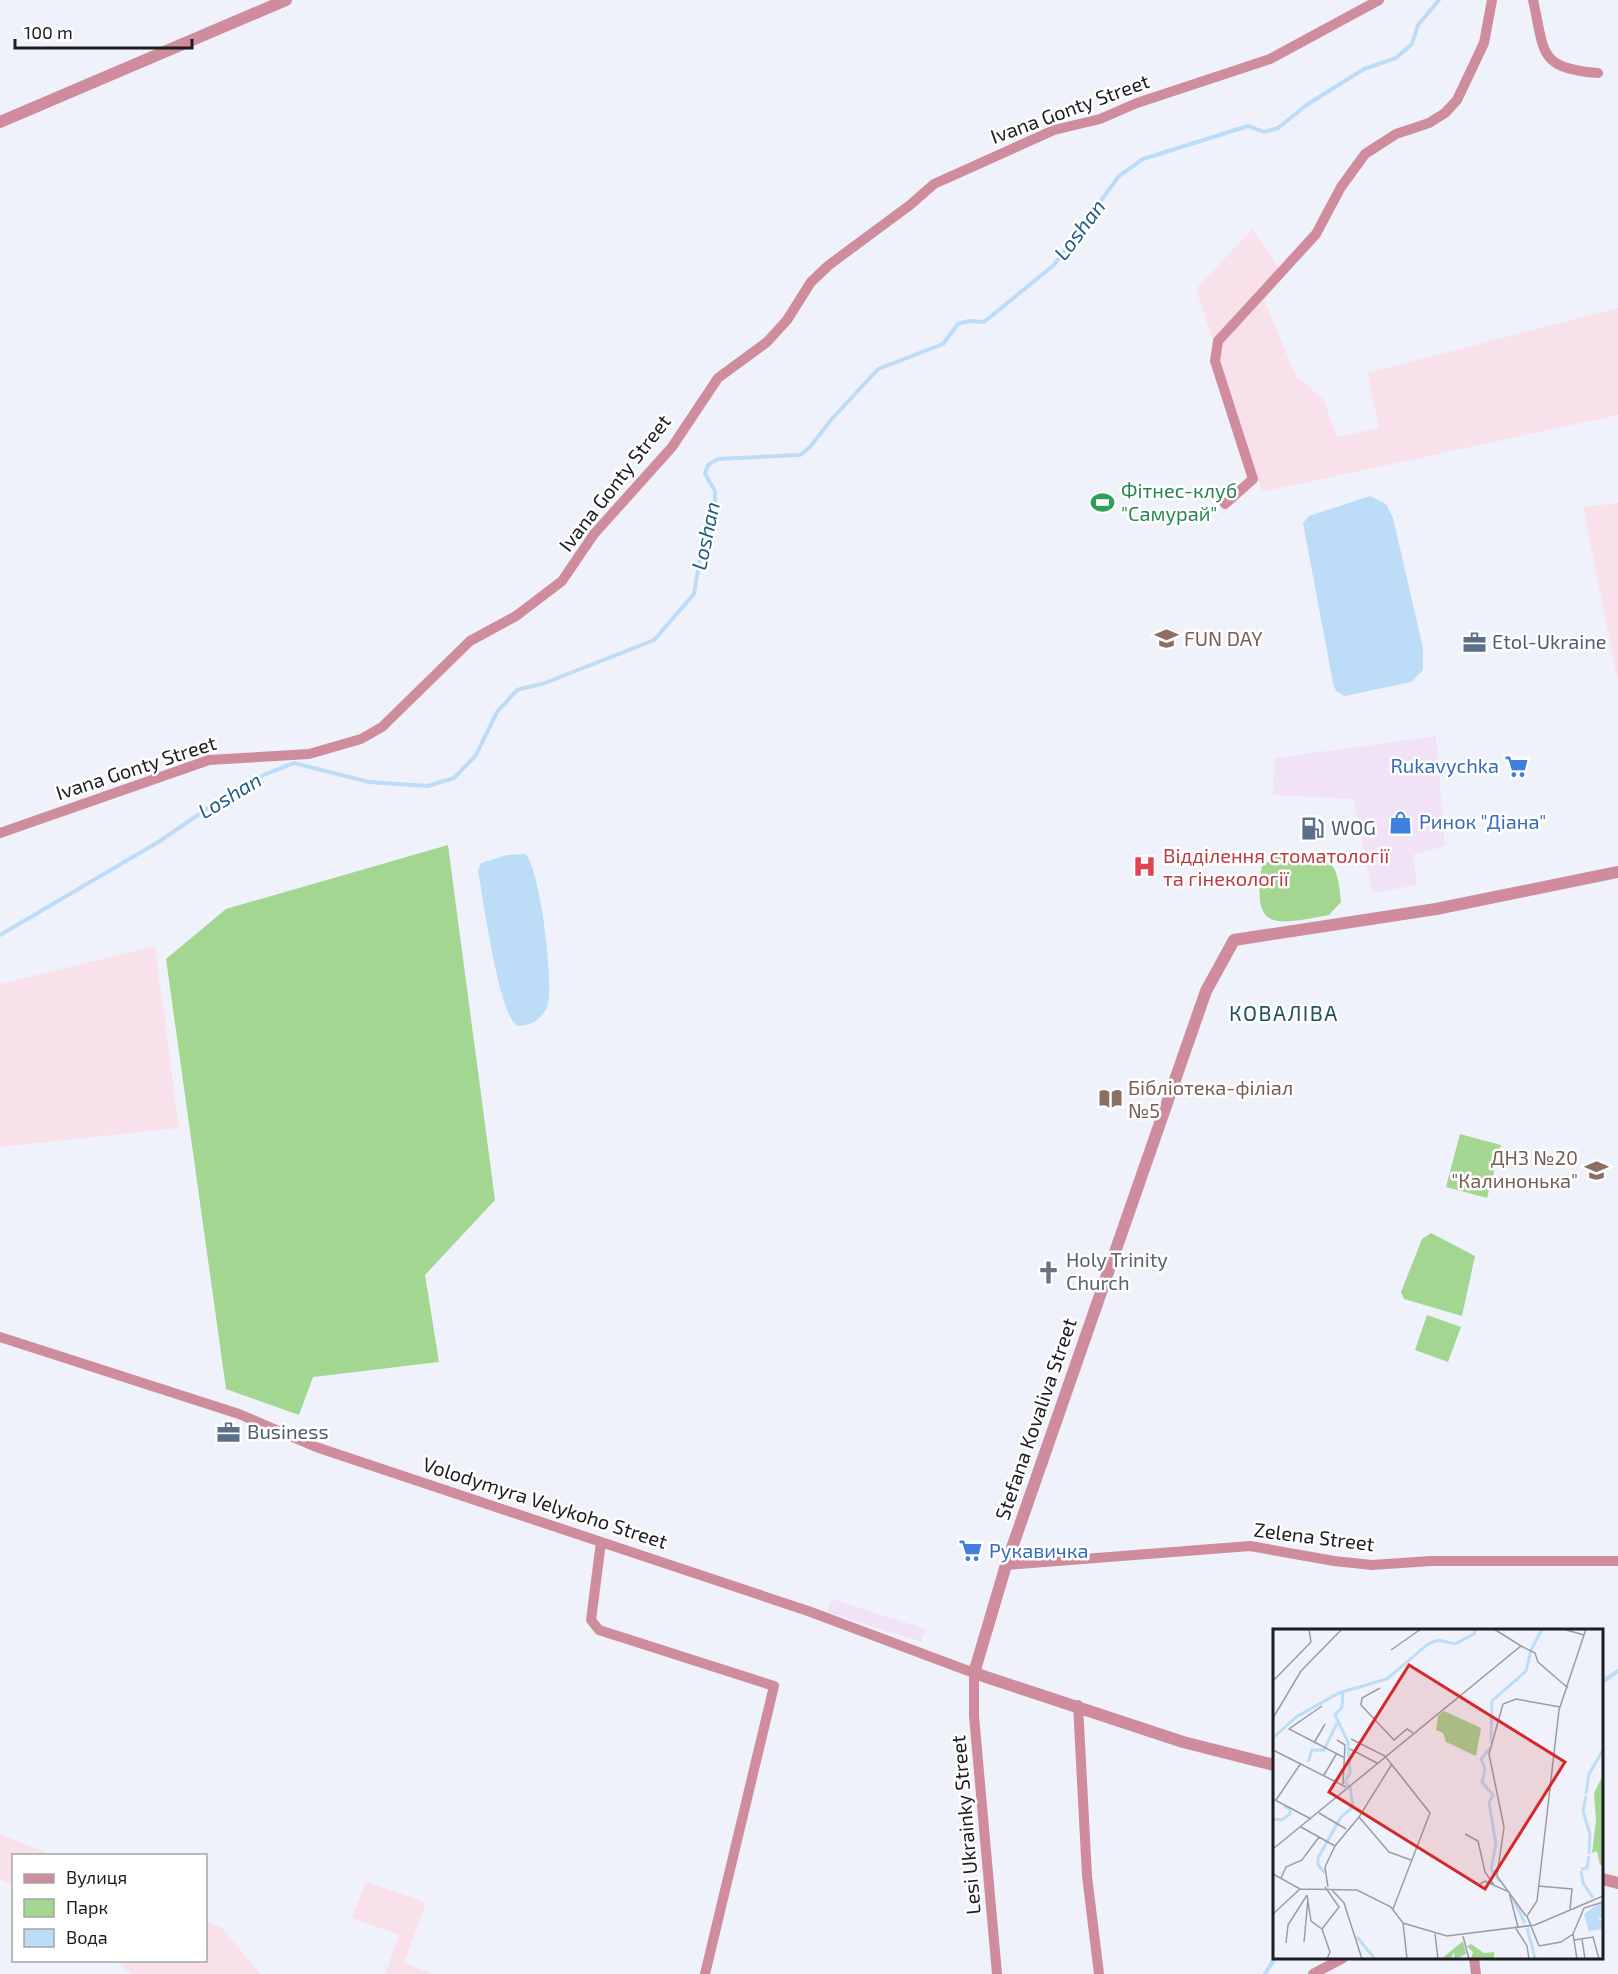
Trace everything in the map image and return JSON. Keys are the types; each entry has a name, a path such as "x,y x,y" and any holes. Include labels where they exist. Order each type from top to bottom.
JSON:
{"street":[{"path":"0,122 286,0"},
{"name":"Ivana Gonty Street","path":"0,833 209,760 309,754 361,739 382,727 470,641 516,616 561,581 594,534 672,447 718,378 767,342 787,320 811,282 829,265 910,205 934,184 1054,130 1100,118 1270,59 1379,0"},
{"path":"1225,504 1253,479 1215,361 1218,342 1316,234 1341,187 1365,154 1396,134 1429,123 1445,113 1457,100 1484,44 1492,0"},
{"path":"1533,0 1544,48 1549,58 1559,67 1598,73"},
{"name":"Stefana Kovaliva Street","path":"974,1673 1006,1565 1206,991 1234,940 1437,909 1618,872"},
{"name":"Volodymyra Velykoho Street","path":"0,1337 239,1414 316,1447 808,1611 974,1673 1078,1705 1183,1742 1273,1764"},
{"path":"601,1542 591,1620 593,1626 598,1630 774,1686 705,1974"},
{"name":"Zelena Street","path":"1006,1565 1250,1546 1334,1561 1372,1564 1431,1561 1618,1561"},
{"name":"Lesi Ukrainky Street","path":"974,1673 974,1716 997,1974"},
{"path":"1078,1705 1088,1876 1099,1974"},
{"path":"1603,1879 1618,1883"},
{"path":"1313,1974 1341,1959"},
{"path":"1474,1959 1476,1974"}],"shaded area":[{"path":"1252,229 1285,276 1264,300 1297,378 1323,398 1337,437 1379,428 1367,373 1618,308 1618,415 1262,492 1196,289"},
{"path":"1618,503 1618,682 1583,507"},
{"name":"Ринок \"Діана\"","path":"1436,736 1445,846 1413,855 1417,885 1372,893 1354,799 1272,795 1275,758"},
{"path":"155,946 179,1128 0,1147 0,984"},
{"path":"832,1599 926,1629 921,1642 827,1612"},
{"path":"0,1834 50,1854 12,1854 12,1885 0,1879"},
{"path":"366,1881 426,1903 404,1963 434,1974 385,1974 399,1935 352,1918"},
{"path":"207,1920 222,1928 260,1974 131,1974 118,1962 207,1962"}],"green space":[{"path":"448,845 495,1200 425,1275 439,1362 313,1377 299,1415 226,1389 166,959 226,909"},
{"path":"1279,855 1318,858 1332,865 1339,885 1341,902 1329,915 1282,921 1272,919 1265,914 1261,904 1260,888 1262,866"},
{"path":"1460,1134 1501,1145 1487,1198 1446,1187"},
{"path":"1431,1233 1475,1256 1462,1316 1404,1299 1401,1292 1422,1239"},
{"path":"1427,1315 1461,1327 1448,1362 1415,1350"}],"water":[{"path":"1370,496 1386,504 1393,518 1423,648 1423,670 1411,682 1345,696 1336,691 1333,683 1303,523 1309,516"},
{"path":"525,854 531,863 541,902 548,953 549,995 545,1011 536,1021 518,1026 511,1018 504,1002 498,980 478,871 481,863 507,855"}],"waterway":[{"name":"Loshan","path":"0,935 160,841 246,782 294,763 369,782 428,786 454,778 476,755 497,712 517,690 545,683 654,640 694,594 707,516 715,504 715,491 705,474 708,465 718,459 800,455 810,447 831,420 878,369 943,344 958,324 969,321 984,322 1054,265 1119,176 1143,159 1248,126 1264,132 1278,128 1308,104 1364,69 1396,58 1412,44 1418,25 1439,0"},
{"path":"1603,1681 1618,1671"},
{"path":"1265,1974 1274,1959"}],"place":[{"name":"Фітнес-клуб \"Самурай\"","path":"1103,503"},
{"name":"FUN DAY","path":"1166,639"},
{"name":"Etol-Ukraine","path":"1474,642"},
{"name":"Rukavychka","path":"1517,766"},
{"name":"Ринок \"Діана\"","path":"1401,822"},
{"name":"WOG","path":"1313,828"},
{"name":"Відділення стоматології та гінекології","path":"1145,867"},
{"name":"Бібліотека-філіал №5","path":"1110,1099"},
{"name":"ДНЗ №20 \"Калинонька\"","path":"1596,1170"},
{"name":"Holy Trinity Church","path":"1048,1272"},
{"name":"Business","path":"229,1432"},
{"name":"Рукавичка","path":"971,1551"}],"district":[{"name":"КОВАЛІВА","path":"1284,1014"}]}
